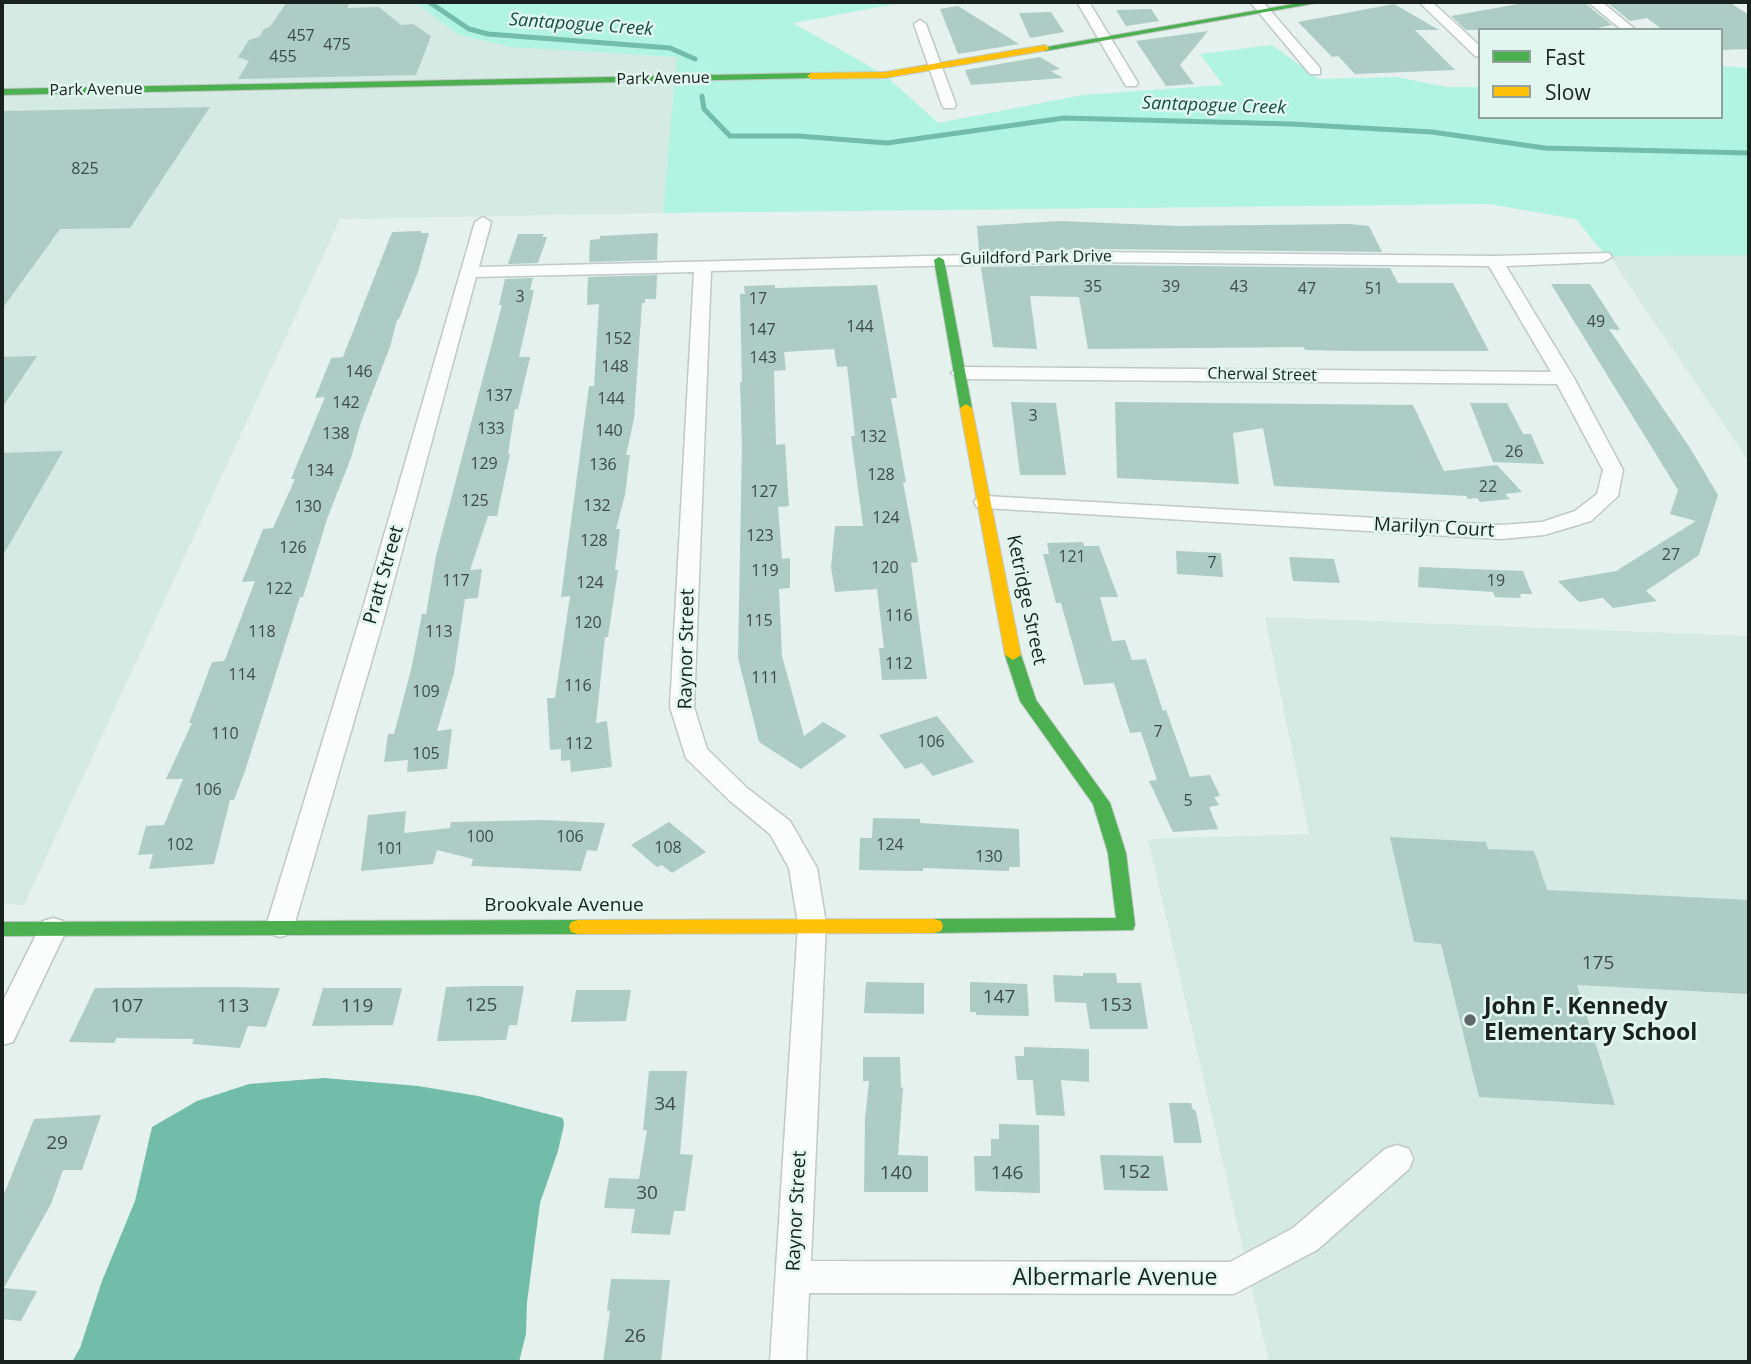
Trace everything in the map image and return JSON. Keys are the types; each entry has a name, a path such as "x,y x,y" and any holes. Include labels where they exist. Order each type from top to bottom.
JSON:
{"street":[{"path":"1083,2 1131,83"},
{"name":"Park Avenue","path":"2,92 885,75 1105,38 1260,6 1318,2"},
{"path":"1425,2 1478,51"},
{"path":"1594,2 1627,28"},
{"path":"1260,6 1315,71"},
{"path":"920,24 948,105"},
{"name":"Pratt Street","path":"280,926 370,625 483,222"},
{"name":"Guildford Park Drive","path":"469,272 1091,257 1495,261 1603,257"},
{"name":"Ketridge Street","path":"939,260 1009,643 1028,701 1101,803 1117,853 1126,925"},
{"name":"Marilyn Court","path":"985,502 1501,532 1544,528 1583,516 1607,496 1613,470 1564,378 1495,261"},
{"name":"Raynor Street","path":"703,267 682,707 695,752 738,794 780,828 803,868 812,924 788,1362"},
{"name":"Cherwal Street","path":"961,373 1564,378"},
{"name":"Brookvale Avenue","path":"2,929 280,926 611,928 812,924 1126,925"},
{"path":"2,1033 53,929"},
{"name":"Albermarle Avenue","path":"793,1277 1234,1278 1305,1239 1397,1159"}],"shaded area":[{"path":"2,2 415,2 459,35 511,47 678,57 663,213 340,219 24,905 2,904"},
{"path":"415,2 907,2 793,23 885,75 938,123 1083,95 1223,85 1200,54 1272,45 1319,79 1397,77 1446,87 1478,87 1478,119 1723,119 1723,66 1749,68 1749,255 1606,256 1576,219 1489,204 663,213 677,57 511,47 459,35"},
{"path":"1749,254 1749,462 1609,255"},
{"name":"John F. Kennedy Elementary School","path":"1265,617 1749,636 1749,1362 1269,1362 1148,839 1309,834"},
{"path":"324,1078 418,1086 478,1096 563,1118 558,1151 540,1203 527,1302 526,1334 519,1362 72,1362 80,1348 102,1281 135,1201 152,1127 197,1101 249,1084"}],"building":[{"path":"287,2 350,2 347,8 379,7 401,25 413,24 431,36 416,75 238,79 249,61 238,57 249,40 259,37 264,29 270,27"},
{"path":"1529,2 1586,4 1612,25 1597,28 1466,30 1451,16"},
{"path":"1729,2 1749,15 1749,49 1723,50 1723,28 1660,28 1647,18 1630,21 1608,3"},
{"path":"1394,4 1439,30 1415,30 1455,70 1355,74 1338,56 1332,57 1298,22"},
{"path":"958,6 1019,44 958,54 940,9"},
{"path":"1151,9 1159,21 1126,26 1116,10"},
{"path":"1051,12 1064,32 1030,38 1019,13"},
{"path":"1208,31 1180,65 1194,84 1166,86 1136,41"},
{"path":"1040,57 1060,69 1051,71 1063,78 971,85 965,70"},
{"path":"210,107 130,228 60,229 2,309 2,111"},
{"path":"1060,221 1178,226 1350,224 1369,226 1382,252 1091,249 979,252 977,226"},
{"path":"392,232 429,233 418,272 397,320 351,458 327,519 245,771 234,800 230,800 214,864 149,869 153,854 138,855 146,826 164,825 183,779 166,779 192,723 189,723 212,662 224,661 226,657 255,581 242,582 263,529 273,528 295,479 291,479 325,397 315,398 331,358 343,357"},
{"path":"658,233 657,260 589,262 590,240 600,239 600,236"},
{"path":"518,234 544,234 542,237 547,237 538,263 508,264"},
{"path":"1091,265 1390,268 1398,283 1453,283 1489,351 1305,350 1304,347 1088,349 1079,297 1030,296 1037,349 993,347 981,267"},
{"path":"657,275 656,299 645,299 645,303 642,303 634,419 626,455 630,455 625,495 616,529 620,529 615,570 618,570 608,637 605,637 596,723 607,721 612,767 571,772 570,760 561,761 561,749 550,750 547,698 555,698 570,596 561,597 589,386 594,386 599,304 587,305 588,277"},
{"path":"533,278 530,290 534,290 519,357 530,357 518,409 515,409 510,454 497,516 488,516 470,570 482,569 478,598 465,599 454,673 437,731 452,729 447,769 407,772 408,760 384,762 388,734 394,734 422,614 426,614 436,556 502,305 499,305 505,279"},
{"path":"1551,284 1590,284 1620,330 1609,329 1690,448 1718,495 1699,555 1646,591 1657,601 1613,608 1603,598 1579,602 1558,581 1616,571 1696,521 1670,514 1678,490"},
{"path":"775,285 775,288 877,285 897,398 891,398 918,562 911,563 927,679 882,680 879,648 884,648 877,589 835,592 831,567 835,526 863,526 851,436 855,436 847,366 837,367 834,349 784,352 786,370 774,371 776,445 785,444 789,506 778,507 782,559 790,558 790,588 779,589 782,656 804,736 823,722 847,736 801,769 759,742 738,658 742,446 740,294 745,294 744,286"},
{"path":"37,356 2,408 2,357"},
{"path":"1011,402 1056,403 1066,475 1020,475"},
{"path":"1115,402 1413,405 1444,471 1497,465 1522,492 1505,494 1510,499 1480,502 1477,498 1468,499 1466,496 1274,486 1263,428 1233,433 1239,484 1117,478"},
{"path":"1470,403 1507,403 1523,434 1531,434 1544,464 1493,462"},
{"path":"63,451 2,557 2,453"},
{"path":"1083,542 1084,546 1099,546 1118,597 1100,597 1112,641 1125,640 1132,660 1146,659 1163,711 1166,710 1190,777 1210,775 1220,796 1214,797 1219,805 1209,807 1218,829 1173,832 1149,781 1157,780 1141,732 1130,733 1114,683 1084,685 1061,603 1056,603 1043,554 1049,554 1047,543"},
{"path":"1176,551 1221,553 1223,577 1177,574"},
{"path":"1289,557 1334,559 1340,583 1293,581"},
{"path":"1419,567 1523,571 1532,594 1520,594 1521,598 1495,597 1493,592 1418,587"},
{"path":"937,716 974,762 933,776 922,763 905,769 879,735"},
{"path":"406,811 404,833 450,828 451,822 544,820 605,823 597,851 587,850 581,871 471,866 473,859 437,850 433,864 361,871 368,815"},
{"path":"873,818 920,819 920,823 1019,829 1020,867 1009,867 1009,871 923,868 923,871 859,870 860,838 872,838"},
{"path":"669,822 706,852 672,873 662,865 657,867 631,845"},
{"path":"1390,837 1486,842 1488,849 1534,851 1547,890 1749,900 1749,994 1577,985 1615,1105 1479,1097 1441,944 1414,942"},
{"path":"1083,973 1116,973 1117,983 1141,983 1148,1029 1090,1029 1086,1003 1055,1002 1053,975 1083,976"},
{"path":"866,982 924,983 924,1014 864,1013"},
{"path":"970,982 1027,984 1029,1016 976,1015 976,1012 970,1012"},
{"path":"524,986 517,1025 509,1025 506,1040 437,1041 446,987"},
{"path":"95,988 280,988 266,1027 248,1026 240,1048 192,1044 194,1039 117,1038 114,1043 69,1042"},
{"path":"323,988 402,988 393,1025 312,1026"},
{"path":"576,990 631,990 626,1021 571,1022"},
{"path":"1024,1047 1089,1049 1089,1082 1061,1080 1065,1116 1036,1115 1033,1080 1017,1080 1015,1056 1024,1056"},
{"path":"863,1057 900,1057 903,1088 898,1155 928,1156 928,1192 864,1192 865,1119 869,1081 863,1081"},
{"path":"649,1071 687,1071 680,1154 693,1155 685,1211 674,1211 670,1235 631,1233 635,1209 604,1208 609,1178 639,1179 647,1130 643,1130"},
{"path":"1169,1103 1191,1103 1196,1111 1202,1143 1174,1143"},
{"path":"101,1115 82,1170 63,1170 51,1204 4,1288 37,1291 21,1321 2,1319 2,1199 34,1119"},
{"path":"999,1124 1039,1125 1040,1193 975,1191 974,1156 991,1156 991,1139 999,1139"},
{"path":"1100,1155 1163,1156 1168,1191 1104,1190"},
{"path":"611,1279 670,1280 661,1362 603,1362"}],"waterway":[{"name":"Santapogue Creek","path":"429,2 469,29 488,34 670,48 695,59"},
{"name":"Santapogue Creek","path":"702,96 704,109 730,136 798,136 887,143 1064,118 1291,124 1432,132 1545,148 1749,153"}],"traffic: fast":[{"path":"1045,48 1318,2"},
{"path":"2,92 811,76"},
{"path":"939,260 966,408"},
{"path":"934,926 1126,925 1117,853 1101,803 1028,701 1013,655"},
{"path":"2,929 578,927"}],"traffic: slow":[{"path":"811,76 885,75 1045,48"},
{"path":"966,408 1013,655"},
{"path":"578,927 934,926"}],"place":[{"name":"John F. Kennedy Elementary School","path":"1470,1020"}]}
